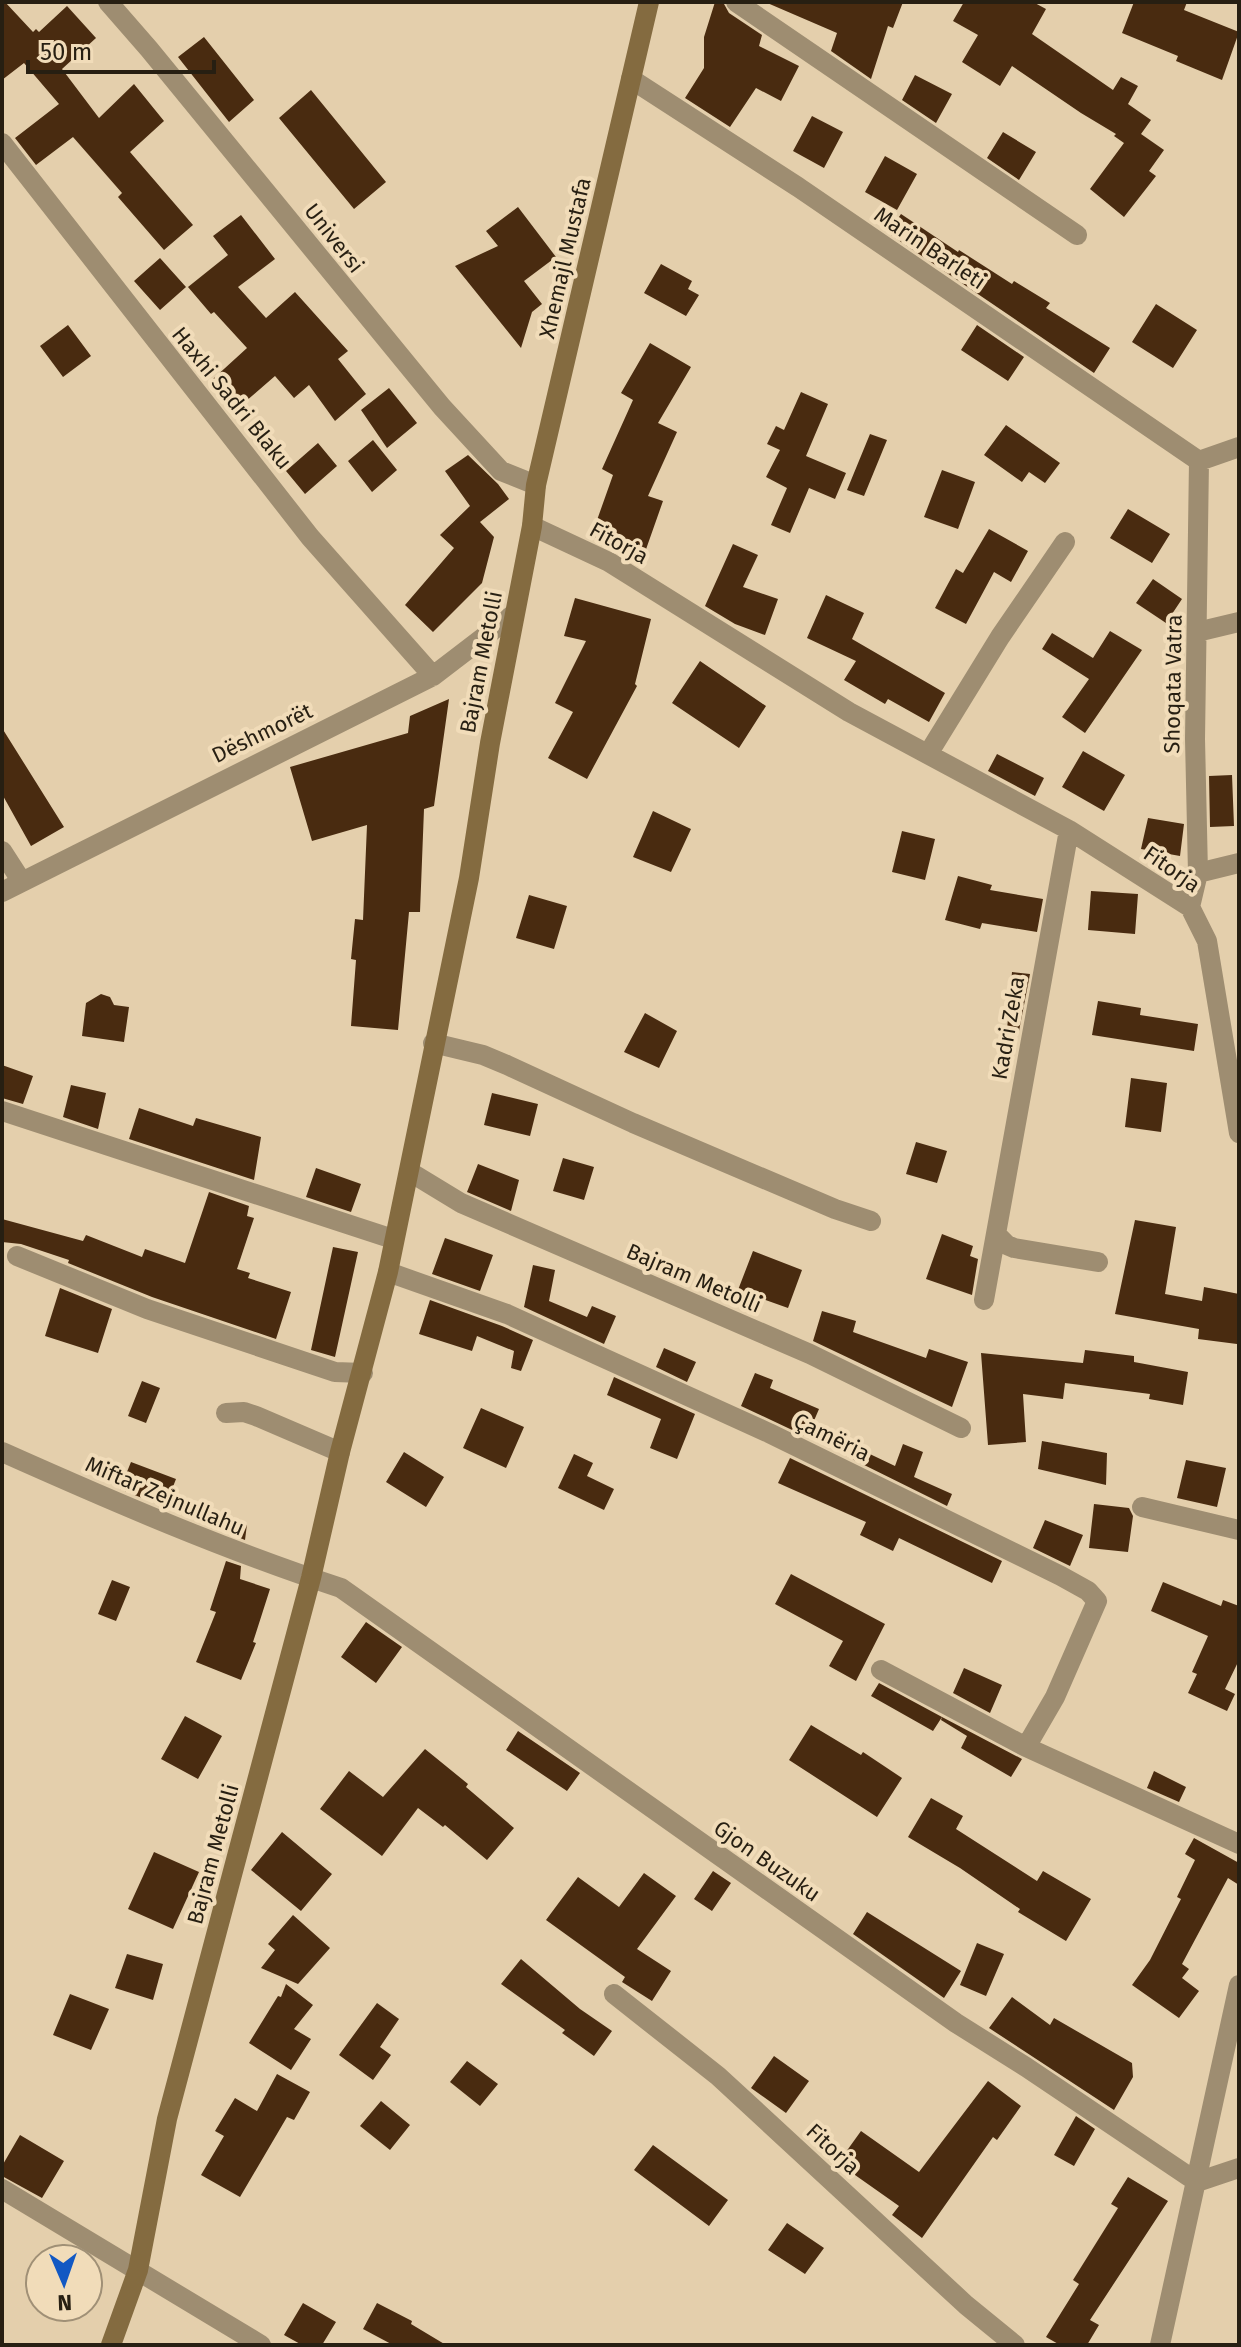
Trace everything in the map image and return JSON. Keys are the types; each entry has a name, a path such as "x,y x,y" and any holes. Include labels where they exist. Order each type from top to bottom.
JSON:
{"main road":[{"name":"Xhemajl Mustafa","path":"532,526 536,485 649,2"},
{"name":"Bajram Metolli","path":"111,2345 138,2270 167,2119 311,1578 340,1452 388,1272 469,878 532,526"}],"street":[{"name":"Universi","path":"108,2 442,407 501,471 536,485"},
{"path":"736,2 1077,235"},
{"name":"Marin Barleti","path":"631,79 798,187 1199,461"},
{"name":"Haxhi Sadri Blaku","path":"2,143 310,537 433,676"},
{"path":"1199,461 1239,447"},
{"name":"Shoqata Vatra","path":"1190,907 1198,873 1195,739 1199,461"},
{"name":"Fitorja","path":"532,526 609,562 849,712 1069,830 1190,907 1207,941 1239,1133"},
{"path":"928,754 1000,637 1065,542"},
{"name":"Dëshmorët","path":"2,892 433,676 514,614"},
{"path":"1197,632 1239,622"},
{"name":"Kadri Zeka","path":"984,1300 1069,830"},
{"path":"2,851 22,882"},
{"path":"1198,873 1239,863"},
{"path":"433,1043 483,1055 633,1123 835,1209 871,1221"},
{"path":"2,1111 393,1239"},
{"name":"Bajram Metolli","path":"410,1172 461,1203 810,1354 961,1428"},
{"path":"996,1234 1014,1248 1098,1262"},
{"path":"17,1256 176,1319 335,1372 363,1373"},
{"name":"Çamëria","path":"388,1272 507,1314 769,1433 1088,1591 1097,1601 1055,1697 1026,1747"},
{"path":"226,1413 244,1412 256,1416 340,1452"},
{"name":"Miftar Zejnullahu","path":"2,1452 135,1512 258,1561 311,1578"},
{"path":"1142,1507 1239,1530"},
{"name":"Gjon Buzuku","path":"311,1578 341,1588 956,2023 1197,2182"},
{"path":"881,1670 1026,1747 1239,1844"},
{"path":"1160,2345 1239,1985"},
{"name":"Fitorja","path":"614,1994 718,2076 966,2305 1015,2345"},
{"path":"1197,2182 1239,2168"},
{"path":"2,2189 261,2345"}],"building":[{"path":"2,2 33,32 36,29 39,32 67,6 96,38 62,69 99,118 134,84 164,121 130,152 193,225 164,250 118,197 122,193 73,137 36,165 15,138 59,104 24,63 2,80"},
{"path":"715,2 724,4 729,13 762,35 759,46 799,66 781,101 756,88 730,127 685,98 704,68 704,37"},
{"path":"765,2 903,2 893,28 888,26 871,79 831,51 837,33"},
{"path":"964,2 1033,2 1046,9 1032,34 1113,90 1121,77 1138,86 1128,104 1151,120 1141,134 1164,150 1149,171 1156,176 1124,217 1090,189 1124,143 1114,136 1116,134 1012,66 1000,86 962,62 978,35 953,21"},
{"path":"1134,2 1187,2 1184,10 1239,32 1222,80 1176,61 1178,56 1122,33"},
{"path":"204,37 254,100 229,122 178,57"},
{"path":"915,75 952,94 936,123 902,100"},
{"path":"311,90 386,182 354,209 279,118"},
{"path":"812,116 843,132 824,168 793,151"},
{"path":"1003,132 1036,152 1019,180 987,158"},
{"path":"885,156 917,174 897,210 865,192"},
{"path":"518,207 556,257 524,281 542,304 532,312 521,348 455,266 498,246 486,231"},
{"path":"901,214 958,252 1050,303 1046,308 1110,348 1094,373 888,233"},
{"path":"241,215 275,259 238,287 266,318 295,292 348,351 338,359 366,394 335,421 309,385 294,398 275,376 238,408 213,379 247,348 188,287 228,255 213,236"},
{"path":"160,258 186,287 160,310 134,281"},
{"path":"661,264 692,281 688,289 699,295 686,316 644,293"},
{"path":"1156,304 1197,330 1173,368 1132,342"},
{"path":"68,325 91,356 63,377 40,346"},
{"path":"977,325 1024,357 1008,381 961,350"},
{"path":"650,343 691,367 658,423 677,432 648,496 663,501 644,555 591,537 613,475 602,469 633,400 621,393"},
{"path":"389,388 417,423 387,448 361,410"},
{"path":"801,392 828,404 806,456 846,473 835,499 809,488 790,533 771,525 787,488 766,477 780,450 767,444 776,426 784,430"},
{"path":"1006,425 1060,463 1045,483 1029,472 1022,482 984,455"},
{"path":"870,434 887,440 864,496 847,490"},
{"path":"373,440 397,470 372,492 348,461"},
{"path":"318,443 337,466 305,494 286,471"},
{"path":"468,455 509,499 480,522 494,537 482,583 433,632 405,605 454,548 440,535 470,506 445,471"},
{"path":"942,470 975,482 958,529 924,517"},
{"path":"1128,509 1170,534 1152,563 1110,538"},
{"path":"989,529 1028,551 1011,582 994,572 966,624 935,608 956,569 963,573"},
{"path":"733,544 758,555 743,587 778,599 765,635 735,624 705,606"},
{"path":"1153,579 1182,599 1166,623 1136,603"},
{"path":"826,595 864,613 852,639 945,693 929,722 888,699 885,704 844,680 856,661 807,638"},
{"path":"575,598 651,619 637,686 587,779 548,758 573,712 555,703 586,641 564,636"},
{"path":"1110,631 1142,650 1085,733 1062,717 1089,679 1042,649 1052,633 1093,658"},
{"path":"700,661 766,706 739,748 672,703"},
{"path":"449,699 434,806 424,809 420,912 409,912 398,1030 351,1026 356,960 351,959 355,919 363,920 367,825 312,841 290,767 408,733 410,716"},
{"path":"2,728 64,827 31,846 2,794"},
{"path":"1083,751 1125,775 1104,811 1062,787"},
{"path":"997,754 1044,778 1035,796 988,771"},
{"path":"1232,775 1234,826 1210,827 1209,776"},
{"path":"653,811 691,829 671,872 633,857"},
{"path":"1148,818 1184,824 1180,856 1141,849"},
{"path":"902,831 935,839 925,880 892,872"},
{"path":"958,876 992,885 990,890 1043,899 1037,932 982,923 980,929 945,920"},
{"path":"1091,891 1138,894 1135,934 1088,930"},
{"path":"529,895 567,906 554,949 516,938"},
{"path":"1012,972 1030,974 1019,1031 1007,1030"},
{"path":"101,994 110,997 114,1005 129,1007 124,1042 82,1036 86,1003"},
{"path":"1098,1001 1141,1008 1140,1015 1198,1024 1194,1051 1092,1035"},
{"path":"645,1013 677,1031 659,1068 624,1052"},
{"path":"2,1065 33,1076 23,1104 2,1098"},
{"path":"1131,1078 1167,1083 1161,1132 1125,1127"},
{"path":"71,1085 106,1093 98,1129 63,1117"},
{"path":"492,1093 538,1104 530,1136 484,1125"},
{"path":"139,1108 193,1126 196,1118 261,1137 254,1180 129,1139"},
{"path":"916,1142 947,1151 937,1183 906,1174"},
{"path":"563,1158 594,1167 584,1200 553,1191"},
{"path":"478,1164 519,1180 511,1211 467,1192"},
{"path":"316,1168 361,1184 351,1212 306,1197"},
{"path":"209,1192 249,1206 247,1216 254,1218 237,1269 250,1273 248,1278 291,1292 276,1339 152,1297 68,1263 69,1260 21,1244 2,1242 2,1219 83,1241 86,1235 142,1257 145,1249 185,1263"},
{"path":"1135,1220 1176,1227 1165,1294 1202,1301 1204,1287 1239,1294 1237,1344 1198,1339 1199,1329 1115,1314"},
{"path":"942,1234 973,1246 970,1256 978,1259 972,1295 926,1279"},
{"path":"445,1238 493,1255 480,1291 432,1274"},
{"path":"333,1247 358,1252 335,1357 311,1350"},
{"path":"753,1251 802,1270 788,1308 738,1290"},
{"path":"533,1265 555,1270 549,1301 587,1317 592,1306 616,1316 604,1344 524,1307"},
{"path":"60,1288 112,1309 98,1353 45,1336"},
{"path":"430,1300 533,1340 521,1371 511,1368 514,1351 477,1336 472,1351 419,1334"},
{"path":"822,1311 856,1321 853,1332 926,1358 929,1349 968,1362 952,1407 813,1341"},
{"path":"664,1348 696,1362 687,1382 656,1367"},
{"path":"1085,1350 1134,1356 1134,1362 1188,1372 1183,1405 1149,1399 1150,1394 1065,1383 1063,1399 1023,1394 1026,1442 988,1445 981,1353 1083,1363"},
{"path":"755,1373 773,1380 770,1388 819,1409 807,1437 741,1406"},
{"path":"614,1377 695,1414 677,1459 650,1448 661,1419 607,1395"},
{"path":"142,1381 160,1388 146,1423 128,1416"},
{"path":"481,1408 524,1427 506,1468 463,1448"},
{"path":"1042,1441 1107,1453 1106,1485 1038,1469"},
{"path":"903,1444 923,1452 914,1477 952,1494 947,1506 848,1457 853,1446 895,1466"},
{"path":"404,1452 444,1477 426,1507 386,1482"},
{"path":"574,1454 593,1463 587,1476 614,1489 604,1510 558,1488"},
{"path":"790,1458 1002,1561 992,1583 899,1538 893,1551 860,1535 866,1522 778,1483"},
{"path":"1186,1460 1226,1468 1217,1507 1177,1498"},
{"path":"131,1462 176,1479 169,1497 247,1524 245,1540 120,1489"},
{"path":"1094,1504 1129,1508 1133,1516 1128,1552 1089,1548"},
{"path":"1045,1520 1083,1535 1070,1566 1033,1548"},
{"path":"226,1561 241,1566 240,1579 270,1589 253,1642 256,1643 241,1680 196,1662 216,1612 210,1610"},
{"path":"791,1574 885,1624 856,1681 829,1666 843,1641 775,1604"},
{"path":"112,1580 130,1587 116,1621 98,1614"},
{"path":"1163,1582 1221,1606 1223,1600 1239,1606 1239,1660 1225,1689 1235,1694 1227,1711 1188,1693 1197,1674 1192,1672 1208,1636 1151,1611"},
{"path":"366,1622 402,1647 376,1683 341,1657"},
{"path":"964,1668 1002,1685 990,1713 953,1693"},
{"path":"879,1683 942,1717 933,1731 871,1696"},
{"path":"185,1716 222,1736 198,1779 161,1759"},
{"path":"942,1717 1022,1759 1011,1777 961,1748 967,1736 941,1720"},
{"path":"811,1725 861,1755 863,1752 902,1778 877,1817 789,1760"},
{"path":"518,1731 580,1773 567,1791 506,1750"},
{"path":"425,1749 514,1828 487,1860 445,1825 443,1827 418,1808 382,1856 320,1809 349,1771 383,1797"},
{"path":"1154,1771 1186,1787 1179,1802 1147,1788"},
{"path":"931,1798 963,1816 956,1829 1037,1881 1043,1871 1091,1899 1066,1941 1018,1912 1020,1909 960,1868 908,1837"},
{"path":"282,1832 332,1874 301,1911 251,1870"},
{"path":"1194,1838 1239,1863 1239,1885 1228,1878 1182,1964 1189,1969 1182,1978 1199,1991 1179,2018 1132,1985 1150,1960 1181,1899 1177,1897 1195,1860 1185,1854"},
{"path":"154,1852 199,1872 173,1929 128,1909"},
{"path":"713,1871 731,1883 712,1911 694,1899"},
{"path":"644,1873 676,1896 637,1949 671,1971 652,2001 622,1982 625,1977 546,1920 578,1877 619,1907"},
{"path":"867,1912 961,1971 944,1998 853,1934"},
{"path":"293,1915 330,1948 298,1984 261,1968 275,1950 268,1944"},
{"path":"977,1943 1004,1954 986,1996 960,1985"},
{"path":"127,1954 163,1964 153,2000 115,1988"},
{"path":"521,1959 580,2009 612,2031 594,2056 562,2033 565,2030 501,1984"},
{"path":"286,1984 313,2005 294,2029 311,2039 291,2070 249,2043 278,1996 281,1997"},
{"path":"70,1994 109,2009 91,2050 53,2035"},
{"path":"1012,1997 1050,2025 1054,2018 1132,2063 1133,2077 1114,2110 989,2028"},
{"path":"377,2003 399,2019 380,2047 391,2055 373,2080 339,2055"},
{"path":"774,2056 809,2081 786,2113 751,2088"},
{"path":"467,2061 498,2084 480,2106 450,2082"},
{"path":"277,2074 310,2092 294,2120 287,2117 240,2197 201,2175 224,2136 215,2131 235,2098 257,2111"},
{"path":"988,2081 1021,2106 997,2140 993,2137 922,2238 892,2215 899,2206 838,2163 861,2131 919,2172"},
{"path":"381,2101 410,2125 390,2150 360,2126"},
{"path":"1076,2116 1095,2129 1074,2166 1054,2155"},
{"path":"20,2135 64,2161 42,2198 2,2176 2,2166"},
{"path":"653,2145 728,2200 709,2226 634,2170"},
{"path":"1128,2177 1168,2201 1090,2320 1099,2325 1087,2345 1060,2345 1046,2337 1079,2284 1073,2280 1118,2208 1111,2204"},
{"path":"787,2223 824,2248 805,2274 768,2250"},
{"path":"303,2303 336,2322 322,2345 302,2345 284,2335"},
{"path":"377,2303 412,2321 411,2324 446,2345 393,2345 363,2329"}]}
